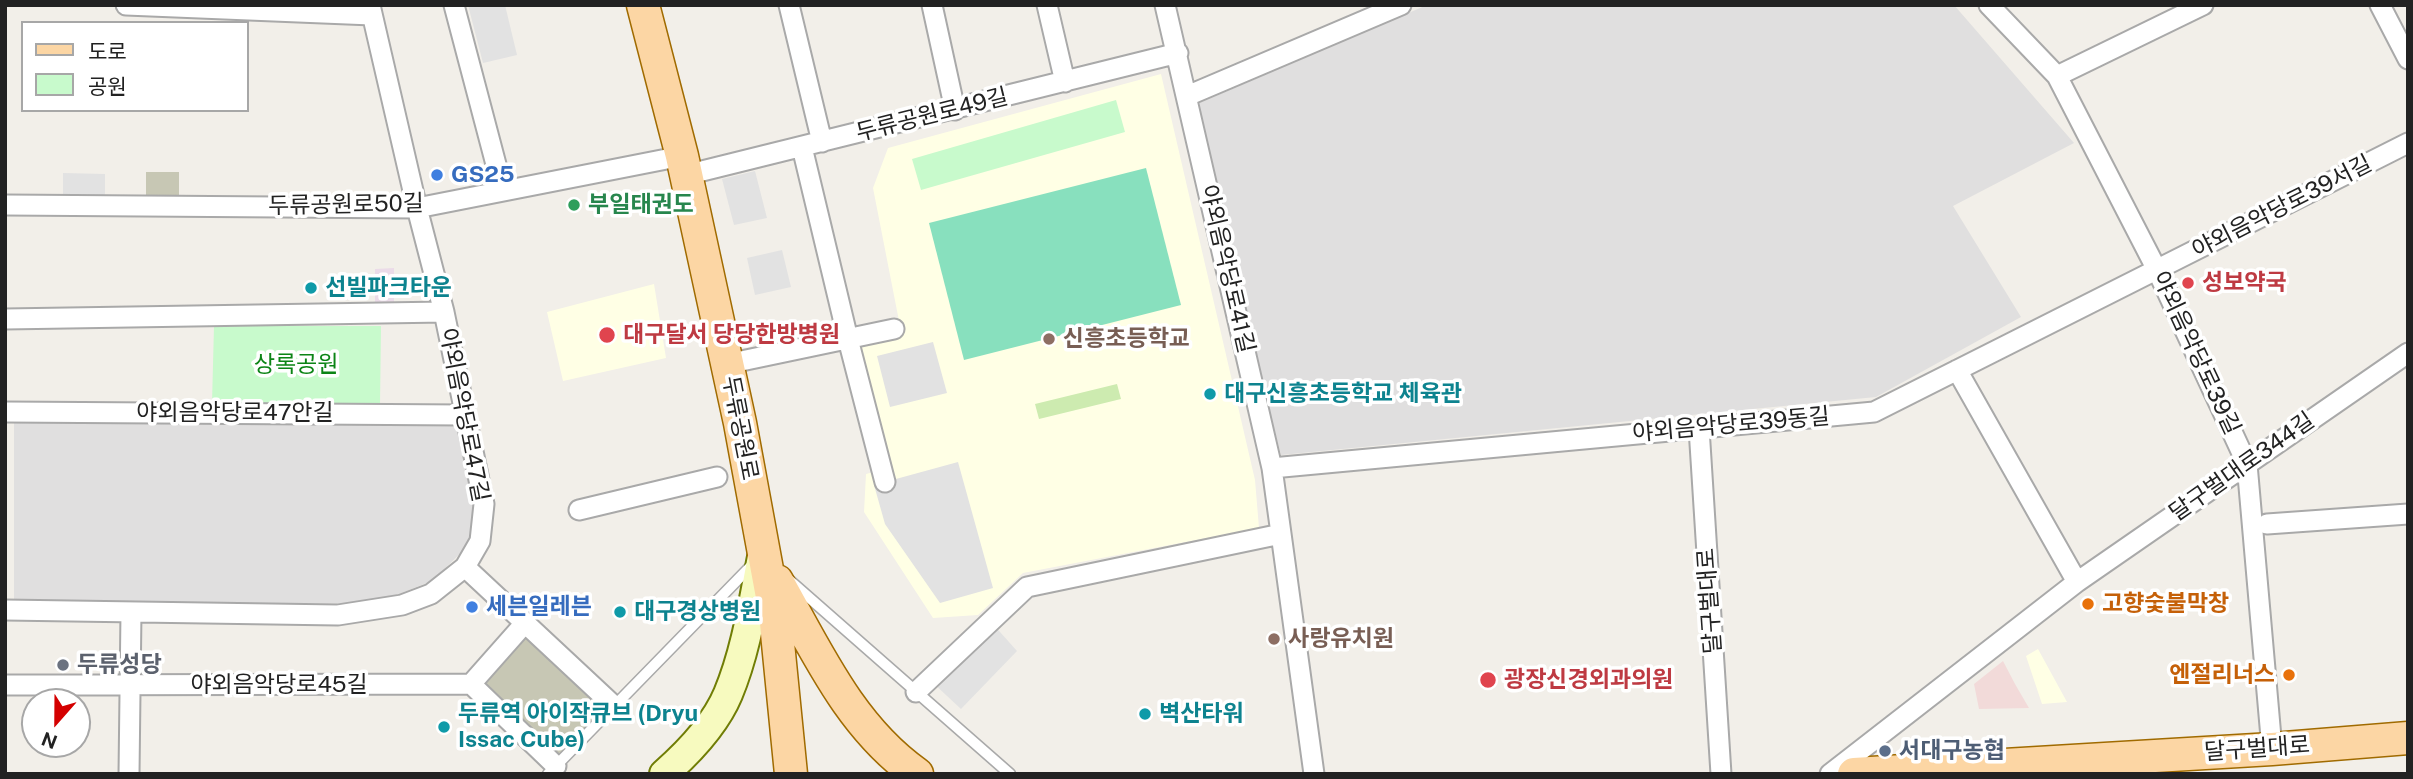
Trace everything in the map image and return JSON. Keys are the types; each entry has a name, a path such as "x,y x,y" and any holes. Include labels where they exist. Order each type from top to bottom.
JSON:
{"main road":[{"name":"두류공원로","path":"643,5 684,166 740,423 775,613 791,774"},
{"path":"664,774 684,757 727,695 751,617 763,555"},
{"path":"763,555 845,701 872,733 917,774"},
{"name":"달구벌대로","path":"1854,774 2272,749 2408,738"}],"street":[{"path":"126,5 371,10"},
{"path":"454,5 503,191"},
{"path":"789,5 822,142"},
{"path":"932,5 955,110"},
{"path":"1047,5 1065,82"},
{"name":"야외음악당로41길","path":"1165,5 1272,468 1314,774"},
{"path":"1187,96 1402,5"},
{"name":"야외음악당로39길","path":"1989,5 2057,76 2157,270 2247,464 2272,749"},
{"path":"2057,76 2203,5"},
{"path":"2380,5 2408,59"},
{"name":"야외음악당로47길","path":"5,610 338,615 402,605 430,594 465,567 480,541 484,504 444,312 371,10"},
{"name":"두류공원로49길","path":"684,166 802,147 1178,53"},
{"name":"야외음악당로39서길","path":"2157,270 2408,144"},
{"path":"802,147 885,482"},
{"name":"두류공원로50길","path":"5,205 417,208 503,191 684,166"},
{"name":"야외음악당로39동길","path":"1272,468 1874,412 2157,270"},
{"path":"5,319 444,312"},
{"path":"727,364 894,329"},
{"name":"달구벌대로344길","path":"1830,774 2077,582 2408,353"},
{"path":"1957,370 2077,582"},
{"name":"야외음악당로47안길","path":"5,412 464,415"},
{"name":"달구벌대로","path":"1699,428 1721,774"},
{"path":"579,510 717,477"},
{"path":"2267,524 2408,514"},
{"path":"916,692 1027,587 1281,534"},
{"path":"465,567 614,706"},
{"path":"129,774 131,612"},
{"path":"525,623 471,684 552,770"},
{"name":"야외음악당로45길","path":"5,685 471,684"}],"lane":[{"path":"552,770 763,555 1010,774"}],"shaded area":[{"path":"468,5 505,5 517,55 483,63"},
{"path":"1427,5 1954,5 2074,143 1953,206 2021,317 1876,397 1281,455 1190,107"},
{"name":"신흥초등학교","path":"1161,74 1255,480 1259,528 1023,573 978,615 933,618 864,512 866,474 889,468 860,348 894,329 899,321 873,188 888,148"},
{"path":"755,171 767,218 734,225 722,179"},
{"path":"146,172 179,172 179,198 146,199"},
{"path":"63,173 105,174 105,203 63,202"},
{"path":"782,250 791,287 755,295 747,258"},
{"path":"394,268 394,306 375,306 375,269"},
{"name":"대구달서 당당한방병원","path":"654,284 666,358 563,381 547,312"},
{"path":"933,342 947,393 890,407 877,356"},
{"path":"14,422 456,425 475,505 469,545 432,581 373,604 14,601"},
{"path":"958,462 993,588 940,603 885,524 874,485"},
{"path":"992,623 1017,651 961,709 931,681"},
{"path":"528,632 607,706 557,759 479,685"},
{"path":"2038,649 2067,702 2042,704 2026,656"},
{"path":"2003,661 2029,708 1979,709 1974,684"}],"green space":[{"path":"1116,100 1125,132 921,190 912,159"},
{"path":"1146,168 1181,305 964,360 929,223"},
{"name":"상록공원","path":"214,326 381,326 380,404 212,403"},
{"path":"1117,384 1121,399 1039,419 1035,404"}],"place":[{"name":"GS25","path":"437,175"},
{"name":"부일태권도","path":"574,205"},
{"name":"성보약국","path":"2188,283"},
{"name":"선빌파크타운","path":"311,288"},
{"name":"대구달서 당당한방병원","path":"607,335"},
{"name":"신흥초등학교","path":"1049,339"},
{"name":"대구신흥초등학교 체육관","path":"1210,394"},
{"name":"고향숯불막창","path":"2088,604"},
{"name":"세븐일레븐","path":"472,607"},
{"name":"대구경상병원","path":"620,612"},
{"name":"사랑유치원","path":"1274,639"},
{"name":"두류성당","path":"63,665"},
{"name":"엔절리너스","path":"2289,675"},
{"name":"광장신경외과의원","path":"1488,680"},
{"name":"벽산타워","path":"1145,714"},
{"name":"두류역 아이작큐브 (Dryu Issac Cube)","path":"444,727"},
{"name":"서대구농협","path":"1885,751"}]}
